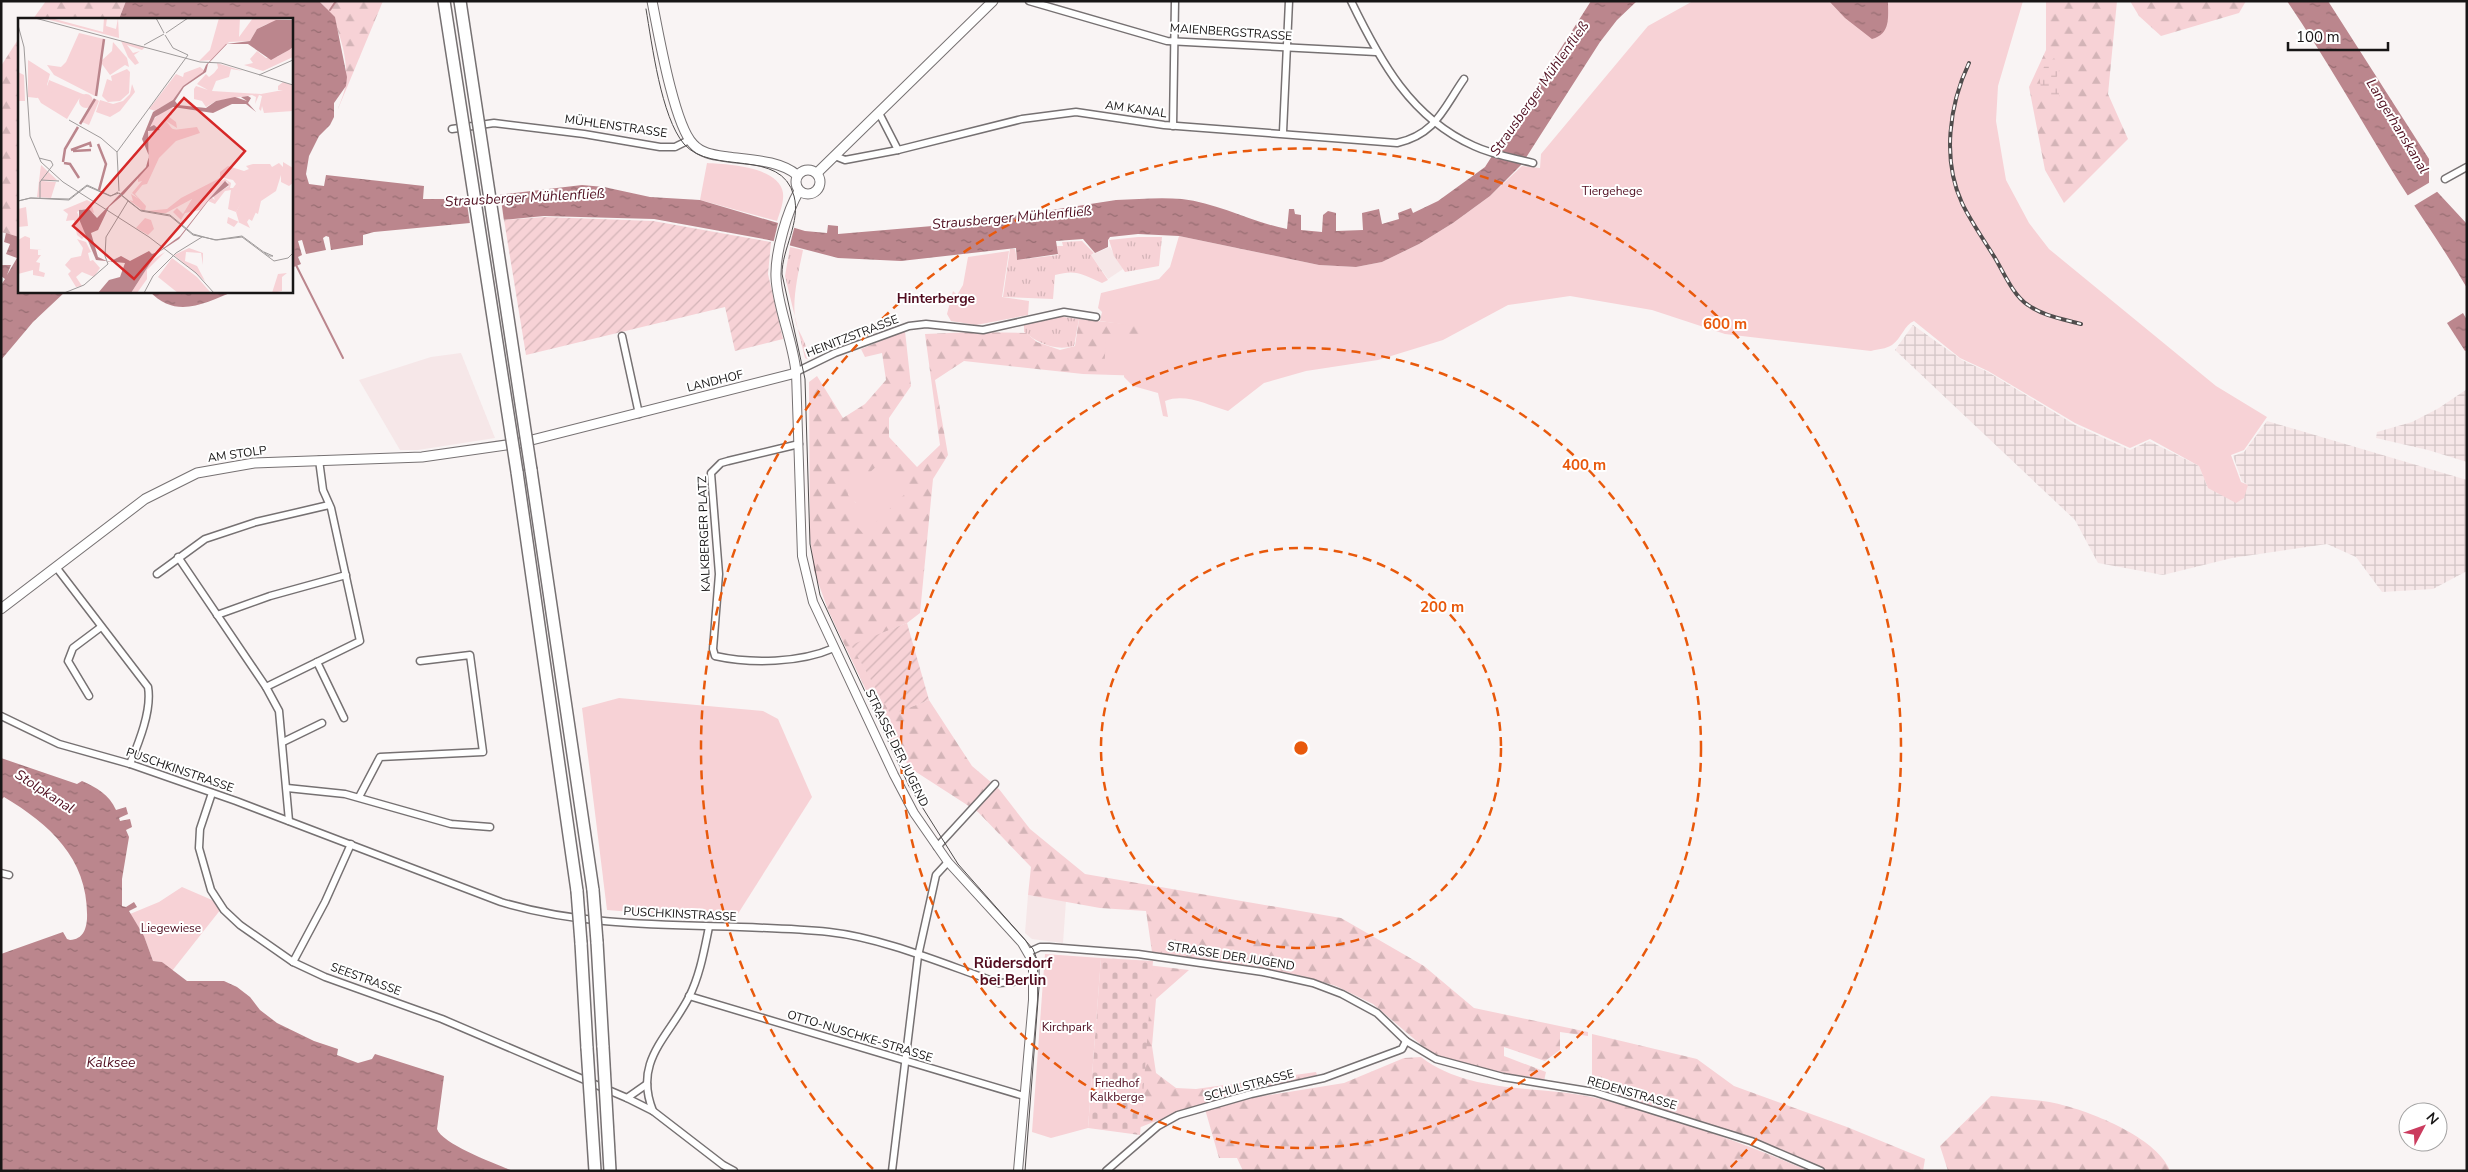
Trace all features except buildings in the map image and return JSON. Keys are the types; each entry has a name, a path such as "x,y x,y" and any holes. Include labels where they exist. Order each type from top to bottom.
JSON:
{"highway":[{"path":"444,1 517,472 577,891 595,1171"},
{"path":"460,1 593,890 610,1171"}],"main road":[{"path":"652,1 679,119 689,140 707,153 766,162 789,169 797,175"},
{"path":"816,173 993,1"},
{"path":"807,170 816,173 820,180 816,191 805,194 798,191 795,183 797,175 807,170"},
{"name":"STRASSE DER JUGEND","path":"796,372 776,278 778,256 790,210 798,191"},
{"name":"LANDHOF","path":"520,444 770,381 796,372"},
{"name":"AM STOLP","path":"1,609 145,499 197,473 254,463 422,458 520,444"}],"street":[{"name":"MAIENBERGSTRASSE","path":"1029,1 1167,41 1376,52"},
{"path":"1173,126 1175,1"},
{"path":"1283,132 1289,1"},
{"path":"1351,1 1376,52 1407,97 1434,123 1474,146 1489,152 1533,162"},
{"name":"AM KANAL","path":"835,156 846,160 898,150 1051,114 1076,112 1173,126 1283,132 1397,142 1413,139 1428,130 1464,79"},
{"path":"879,113 898,150"},
{"name":"MÜHLENSTRASSE","path":"452,128 494,123 584,134 660,147 675,146 689,140"},
{"path":"2446,179 2467,167"},
{"name":"HEINITZSTRASSE","path":"796,372 844,350 909,326 926,324 984,330 1064,312 1096,318"},
{"path":"622,336 639,414"},
{"name":"STRASSE DER JUGEND","path":"796,372 801,538 805,576 814,602 904,795 948,862 1029,952 1040,947 1048,947 1138,954 1263,972 1314,983 1342,994 1377,1013 1406,1041"},
{"name":"KALKBERGER PLATZ","path":"799,444 721,463 711,473 719,558 713,640 715,656 755,660 794,658 834,648"},
{"path":"266,687 360,641 319,460"},
{"path":"157,574 205,539 256,522 328,505"},
{"path":"178,557 266,687 279,711 288,788 289,822"},
{"path":"56,567 148,687 150,694 142,738 130,764"},
{"path":"217,616 270,596 346,575"},
{"path":"89,696 68,661 73,648 101,627"},
{"path":"360,798 380,756 483,752 470,655 420,661"},
{"path":"317,662 344,718"},
{"name":"PUSCHKINSTRASSE","path":"1,716 59,744 130,764 352,844 501,902 529,910 617,922 829,932 872,940 999,983 1013,982"},
{"path":"283,742 322,723"},
{"path":"937,847 995,784"},
{"path":"288,788 345,794 388,808 451,824 490,827"},
{"name":"SEESTRASSE","path":"212,793 198,837 199,848 211,890 224,910 240,925 293,962 325,977 442,1019 627,1098 653,1111 716,1160 734,1171"},
{"path":"293,962 325,902 352,844"},
{"path":"892,1171 918,956 936,875 948,862"},
{"path":"1,873 9,875"},
{"path":"653,1111 646,1084 646,1074 651,1058 689,996 703,960 709,927"},
{"path":"1018,1171 1034,971 1029,952"},
{"name":"OTTO-NUSCHKE-STRASSE","path":"689,996 1024,1096"},
{"name":"SCHULSTRASSE","path":"1106,1171 1158,1126 1178,1115 1251,1094 1324,1078 1397,1052 1402,1049 1406,1041"},
{"name":"REDENSTRASSE","path":"1406,1041 1426,1055 1455,1066 1503,1077 1594,1092 1751,1141 1821,1171"},
{"path":"627,1098 646,1084"}],"shaded area":[{"path":"1110,247 1123,269 1108,279 1091,255"},
{"path":"1913,325 1962,360 1988,372 2075,425 2130,450 2149,441 2199,466 2208,488 2248,485 2242,481 2233,456 2244,452 2267,421 2467,480 2467,571 2433,589 2382,592 2356,557 2327,544 2232,558 2163,575 2098,563 2075,520 1895,350"},
{"path":"461,353 495,438 418,450 400,450 359,380 431,357"},
{"path":"2467,389 2467,462 2428,450 2376,438 2377,432 2412,422 2439,408"},
{"path":"1028,895 1066,901 1063,943 1032,939 1025,933"}],"green space":[{"path":"46,1 126,1 119,18 34,18"},
{"path":"319,1 383,1 338,109 346,83 343,48 331,16"},
{"name":"Tiergehege","path":"1693,1 2023,1 1998,86 1996,121 2006,180 2029,223 2049,249 2216,386 2267,417 2244,450 2231,455 2241,482 2248,485 2244,498 2236,503 2208,488 2199,466 2150,439 2130,448 2075,423 1988,371 1960,358 1914,321 1908,325 1892,345 1871,351 1725,334 1652,310 1570,296 1508,305 1443,340 1378,360 1306,371 1264,383 1228,411 1189,399 1181,398 1165,401 1168,417 1163,416 1158,393 1133,386 1124,377 1124,373 1104,373 1106,336 1142,339 1142,327 1100,321 1102,312 1098,308 1101,293 1159,279 1170,267 1179,236 1319,265 1356,267 1382,262 1419,244 1453,223 1490,196 1522,166 1540,168 1541,154 1648,26"},
{"path":"2046,1 2117,1 2108,94 2128,139 2064,203 2045,170 2029,87 2046,50"},
{"path":"2130,1 2246,1 2239,13 2161,36 2139,16"},
{"path":"18,40 18,237 1,232 1,66"},
{"path":"2054,58 2060,67 2056,79 2060,100 2054,106 2044,95 2040,75 2043,68"},
{"path":"707,163 739,166 763,172 773,177 780,184 783,193 777,221 700,200"},
{"path":"544,217 653,221 771,242 768,274 783,339 735,351 725,307 526,355 504,220"},
{"path":"1162,237 1159,266 1125,272 1114,256 1109,240"},
{"path":"1082,241 1094,253 1091,255 1108,280 1102,283 1079,273 1068,272 1055,275 1053,299 1003,297 1010,249 1015,249 1017,260 1058,255 1057,246 1063,246 1062,242"},
{"path":"790,247 803,250 797,279 795,318 785,276"},
{"path":"1009,251 1002,297 1029,301 1028,315 976,325 951,321 947,314 953,291 957,295 963,285 968,257"},
{"path":"1056,316 1079,319 1074,346 1054,347 1036,340 1024,332 1024,325"},
{"path":"1079,319 1145,326 1146,376 1083,374 964,361 935,380 948,455 933,479 920,613 907,623 852,646 891,714 929,700 972,766 999,789 1030,829 1085,874 1341,918 1424,966 1474,1008 1588,1032 1588,1036 1560,1032 1560,1050 1545,1061 1504,1047 1504,1056 1546,1072 1544,1081 1470,1066 1433,1055 1373,1004 1336,986 1302,976 1152,952 1146,911 1100,908 1028,895 1031,867 978,812 913,770 906,762 899,760 828,610 814,571 810,537 809,382 817,376 843,418 865,404 886,380 882,353 865,357 861,349 905,331 911,386 889,418 889,437 917,467 940,445 925,334 974,332 1026,333 1037,342 1060,350 1075,346","holes":["879,465 907,491 856,503 853,499"]},
{"path":"798,328 805,343 811,358 805,358"},
{"path":"879,464 908,491 864,534 848,518 855,511 852,507 856,503 848,495 849,475 859,466 868,474"},
{"path":"907,623 929,700 891,715 851,645"},
{"path":"619,698 763,711 778,719 812,797 734,920 607,910 582,708"},
{"name":"Liegewiese","path":"182,887 212,900 221,909 172,971 162,962 153,961 144,936 130,914 159,902"},
{"name":"Kirchpark","path":"1045,954 1101,958 1088,1128 1051,1138 1032,1132"},
{"name":"Friedhof Kalkberge","path":"1101,958 1153,961 1140,1135 1088,1128"},
{"path":"1147,965 1189,970 1156,999 1152,1046 1156,1073 1176,1088 1196,1089 1316,1072 1317,1075 1203,1105 1136,1129"},
{"path":"1592,1034 1697,1059 1734,1086 1847,1127 1925,1159 1923,1171 1829,1171 1753,1140 1602,1092 1592,1076"},
{"path":"1421,1057 1441,1069 1462,1078 1508,1087 1578,1094 1628,1106 1732,1140 1809,1171 1243,1171 1237,1158 1219,1158 1205,1109 1251,1098 1344,1083 1404,1058"},
{"path":"1991,1096 2048,1102 2094,1115 2126,1130 2140,1139 2164,1160 2170,1171 1948,1171 1940,1146"}],"water":[{"name":"Strausberger Mühlenfließ","path":"126,1 319,1 335,17 347,77 346,86 334,103 334,117 330,125 319,136 309,156 306,174 309,184 324,186 326,175 424,186 423,199 464,199 582,185 604,187 650,197 700,200 805,231 827,233 828,225 838,226 838,234 968,223 1116,200 1182,199 1209,204 1260,222 1287,229 1289,209 1294,209 1295,214 1301,215 1301,230 1322,232 1323,215 1328,211 1336,213 1336,231 1363,230 1362,213 1379,209 1382,224 1399,219 1398,213 1411,208 1413,213 1438,201 1485,167 1591,1 1637,1 1617,20 1600,42 1522,164 1490,196 1453,223 1419,244 1382,262 1356,267 1319,265 1179,236 1138,234 1110,237 1108,247 1095,253 1083,239 1056,241 1058,254 1017,260 1016,248 901,261 838,258 769,240 654,219 544,216 374,232 363,235 363,245 331,250 329,237 326,236 323,238 326,250 306,254 302,240 298,241 302,255 298,257 301,264 292,268 292,18 119,18"},
{"path":"1829,1 1888,1 1888,19 1883,33 1872,39 1845,18"},
{"name":"Langerhanskanal","path":"2287,1 2328,1 2429,159 2429,183 2467,224 2467,288 2399,182"},
{"path":"6,233 18,237 18,292 65,292 33,322 1,360 1,285 5,279 1,276 1,265 11,265 7,275 17,258 6,254 10,244 4,242"},
{"path":"150,292 232,292 202,304 191,306 180,307 159,300"},
{"path":"2463,313 2467,320 2467,350 2465,351 2447,323"},
{"name":"Kalksee","path":"1,758 77,784 82,781 98,789 110,800 116,810 126,807 128,814 119,818 120,821 130,819 132,827 126,830 129,837 122,879 122,906 126,907 134,902 137,907 129,911 144,936 153,961 162,962 187,981 224,981 237,987 250,997 260,1010 277,1023 314,1041 338,1049 337,1055 358,1063 372,1059 375,1054 444,1076 437,1129 441,1135 471,1153 513,1171 1,1171 1,954 63,932 67,939 78,938 85,930 87,919 86,898 81,879 74,862 64,846 51,832 21,808 4,797 1,800"}],"pier":[{"path":"2432,181 2440,190 2412,207 2405,197"},
{"path":"500,192 504,221 470,224 466,197"},
{"path":"779,219 795,225 789,248 773,244"}],"waterway":[{"path":"330,10 336,1"},
{"path":"296,265 343,358"}],"tram line":[{"path":"646,9 663,99 676,132 684,144 696,153 711,159 761,166 775,172 787,181 794,196 795,216 782,274 805,379 810,544 820,595 909,786 958,864 1033,949 1039,965 1025,1171"}],"railway":[{"path":"1969,63 1957,97 1950,133 1952,169 1962,203 2018,296 2034,309 2047,315 2081,324"}],"district":[{"name":"Hinterberge","path":"936,298"},
{"name":"Rüdersdorf bei Berlin","path":"1013,972"}],"water label":[{"name":"Stolpkanal","path":"45,791"}]}
